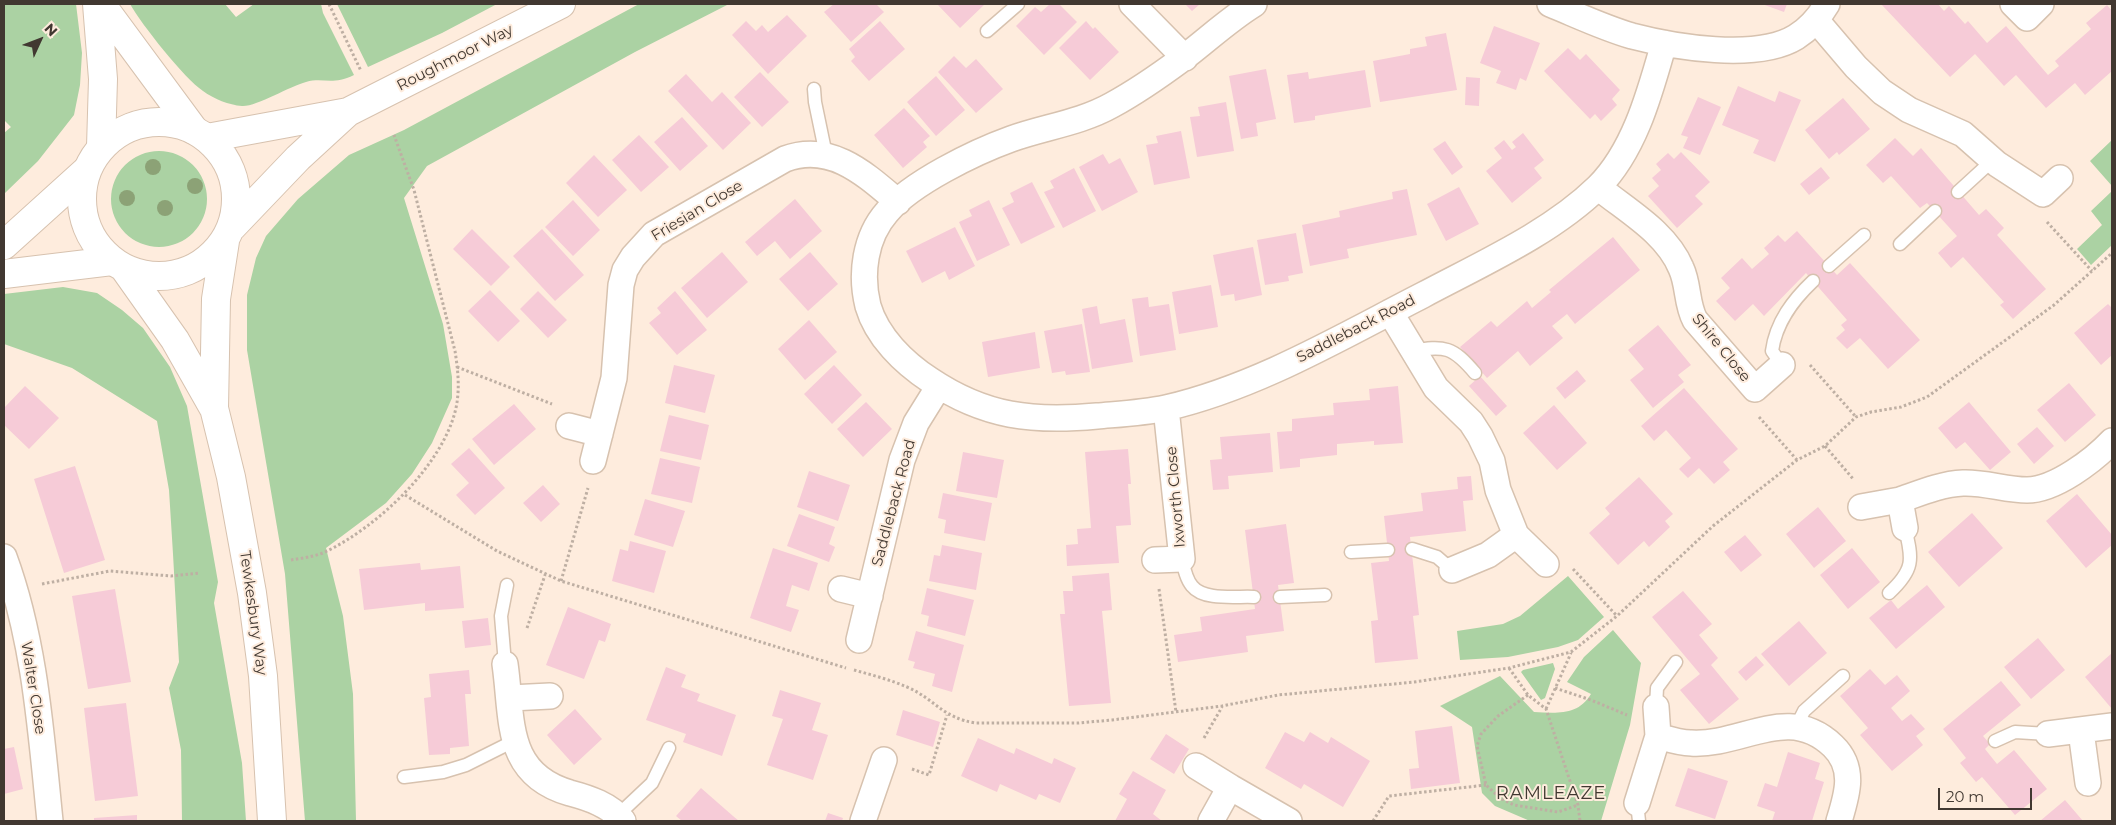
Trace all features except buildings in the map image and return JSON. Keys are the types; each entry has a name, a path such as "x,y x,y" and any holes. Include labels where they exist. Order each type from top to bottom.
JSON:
{"main road":[{"path":"86,171 81,199 87,227 102,251 118,264 155,277 172,276 202,264 228,234 237,194 234,178 219,150 200,134 99,4"},
{"path":"99,4 103,79 101,147"},
{"name":"Roughmoor Way","path":"228,234 292,164 348,112 561,4"},
{"name":"Roughmoor Way","path":"200,134 348,112"},
{"path":"4,245 86,171 101,147 123,130 150,122 178,124 200,134"},
{"name":"Tewkesbury Way","path":"228,234 216,299 214,408 231,477 252,593 262,676 272,821"},
{"path":"4,274 118,264"},
{"name":"Tewkesbury Way","path":"118,264 176,340 214,408"}],"street":[{"path":"1132,4 1184,58"},
{"name":"Saddleback Road","path":"1254,4 1230,20 1150,83 1108,108 1073,122 1009,140 954,165 898,202 887,212 871,239 864,276 866,297 870,313 884,338 910,365 939,386 976,405 1036,419 1106,416 1166,408 1250,380 1296,360 1390,312 1522,241 1559,218 1598,187 1612,171 1632,135 1650,89 1664,43"},
{"path":"1550,4 1630,35 1691,48 1743,50 1758,48 1796,37 1822,12 1856,67 1882,92 1909,110 1963,134 1993,160 2052,186"},
{"path":"2013,4 2027,18 2040,4"},
{"name":"Friesian Close","path":"593,461 614,378 621,285 625,270 642,245 654,234 785,159 798,154 826,155 859,169 898,202"},
{"name":"Shire Close","path":"1598,187 1649,228 1676,255 1685,276 1689,309 1695,320 1755,389 1782,366"},
{"path":"1390,312 1411,351 1436,388 1471,422 1480,436 1492,461 1498,490 1516,535 1546,564"},
{"name":"Saddleback Road","path":"859,640 902,460 916,423 939,386"},
{"name":"Ixworth Close","path":"1155,560 1182,559 1166,408"},
{"path":"569,426 600,434"},
{"path":"1879,504 1948,485 1964,483 2020,490 2038,489 2109,452"},
{"path":"1879,504 1905,528"},
{"path":"1452,570 1488,555 1516,535"},
{"name":"Walter Close","path":"4,557 14,590 36,689 50,821"},
{"path":"841,589 870,596"},
{"path":"505,664 514,741 519,756 529,770 559,790 593,800 621,818"},
{"path":"510,698 550,696"},
{"path":"1638,812 1658,736 1656,707"},
{"path":"2048,734 2112,726"},
{"path":"1658,736 1692,744 1719,740 1769,728 1796,727 1823,736 1837,750 1847,768 1848,784 1839,821"},
{"path":"2081,731 2088,783"},
{"path":"862,821 884,760"},
{"path":"1196,766 1289,821"},
{"path":"1211,821 1230,787"}],"lane":[{"path":"988,31 1018,4"},
{"path":"814,89 826,155"},
{"path":"1958,192 1993,160"},
{"path":"1900,244 1935,211"},
{"path":"1829,266 1864,235"},
{"path":"1782,366 1772,351 1780,324 1797,296 1813,281"},
{"path":"1411,351 1433,347 1456,352 1474,373"},
{"path":"1889,593 1902,582 1911,561 1905,528"},
{"path":"1412,549 1437,557 1452,570"},
{"path":"1351,552 1388,550"},
{"path":"1182,559 1192,586 1201,593 1254,597"},
{"path":"505,664 501,616 507,585"},
{"path":"1280,597 1325,595"},
{"path":"1656,707 1657,688 1676,662"},
{"path":"1796,727 1799,717 1804,711 1844,676"},
{"path":"1995,741 2015,732 2048,734"},
{"path":"404,777 443,772 466,765 514,741"},
{"path":"621,818 652,783 668,748"}],"path":[{"path":"329,4 361,71"},
{"path":"291,560 325,552 382,514 404,495 430,462 446,437 455,409 457,367 455,351 414,190 394,135"},
{"path":"2052,186 2032,205 2092,271"},
{"path":"1782,366 1798,352 1856,417"},
{"path":"457,367 556,406 569,426"},
{"path":"1755,389 1743,400 1797,460"},
{"path":"1825,446 1879,504"},
{"path":"561,581 588,488 593,461"},
{"path":"1155,560 1176,712"},
{"path":"1546,564 1565,560 1617,616"},
{"path":"14,590 110,571 170,576 200,573"},
{"path":"505,664 522,646 545,575"},
{"path":"1546,709 1571,652"},
{"path":"1509,668 1528,695 1546,709 1578,805 1580,821"},
{"path":"1556,688 1621,711 1658,736"},
{"path":"1528,695 1498,716 1481,734 1477,746 1486,785 1500,798 1514,804 1541,810 1558,812 1578,805"},
{"path":"1196,766 1196,752 1222,706"},
{"path":"884,760 929,775 947,715"},
{"path":"1373,821 1389,796 1486,785"}],"green space":[{"path":"4,4 76,4 82,53 80,85 74,115 38,161 4,194 4,133 11,127 4,120"},
{"path":"130,4 225,4 236,17 254,4 321,4 323,13 354,75 333,81 318,80 306,82 248,105 242,106 227,103 203,91 185,75 153,37"},
{"path":"337,4 497,4 442,33 368,67"},
{"path":"639,4 729,4 635,52 427,166 404,198 443,324 452,377 452,398 432,443 412,474 386,503 326,548 343,616 353,694 356,821 305,821 285,574 247,350 247,295 256,258 266,236 298,199 349,155 404,130"},
{"path":"2112,140 2112,186 2090,161"},
{"path":"159,151 177,155 193,165 203,181 207,199 203,217 193,233 177,243 159,247 141,243 125,233 115,217 111,199 115,181 125,165 141,155"},
{"path":"2112,191 2112,245 2091,265 2077,249 2102,225 2091,211"},
{"path":"63,287 97,293 122,310 143,328 170,367 187,406 218,582 214,603 242,763 246,821 182,821 181,750 169,688 179,662 169,490 157,421 72,368 4,344 4,294"},
{"path":"1568,576 1604,617 1578,640 1558,647 1508,657 1460,660 1457,631 1503,624 1520,616"},
{"path":"1613,630 1641,663 1630,725 1601,821 1530,821 1495,806 1482,793 1472,727 1440,706 1500,676 1534,712 1558,713 1573,710 1586,701 1591,694 1567,682 1584,657"},
{"path":"1553,663 1555,669 1545,698 1541,700 1521,672"}],"district":[{"name":"RAMLEAZE","path":"1551,794"}]}
